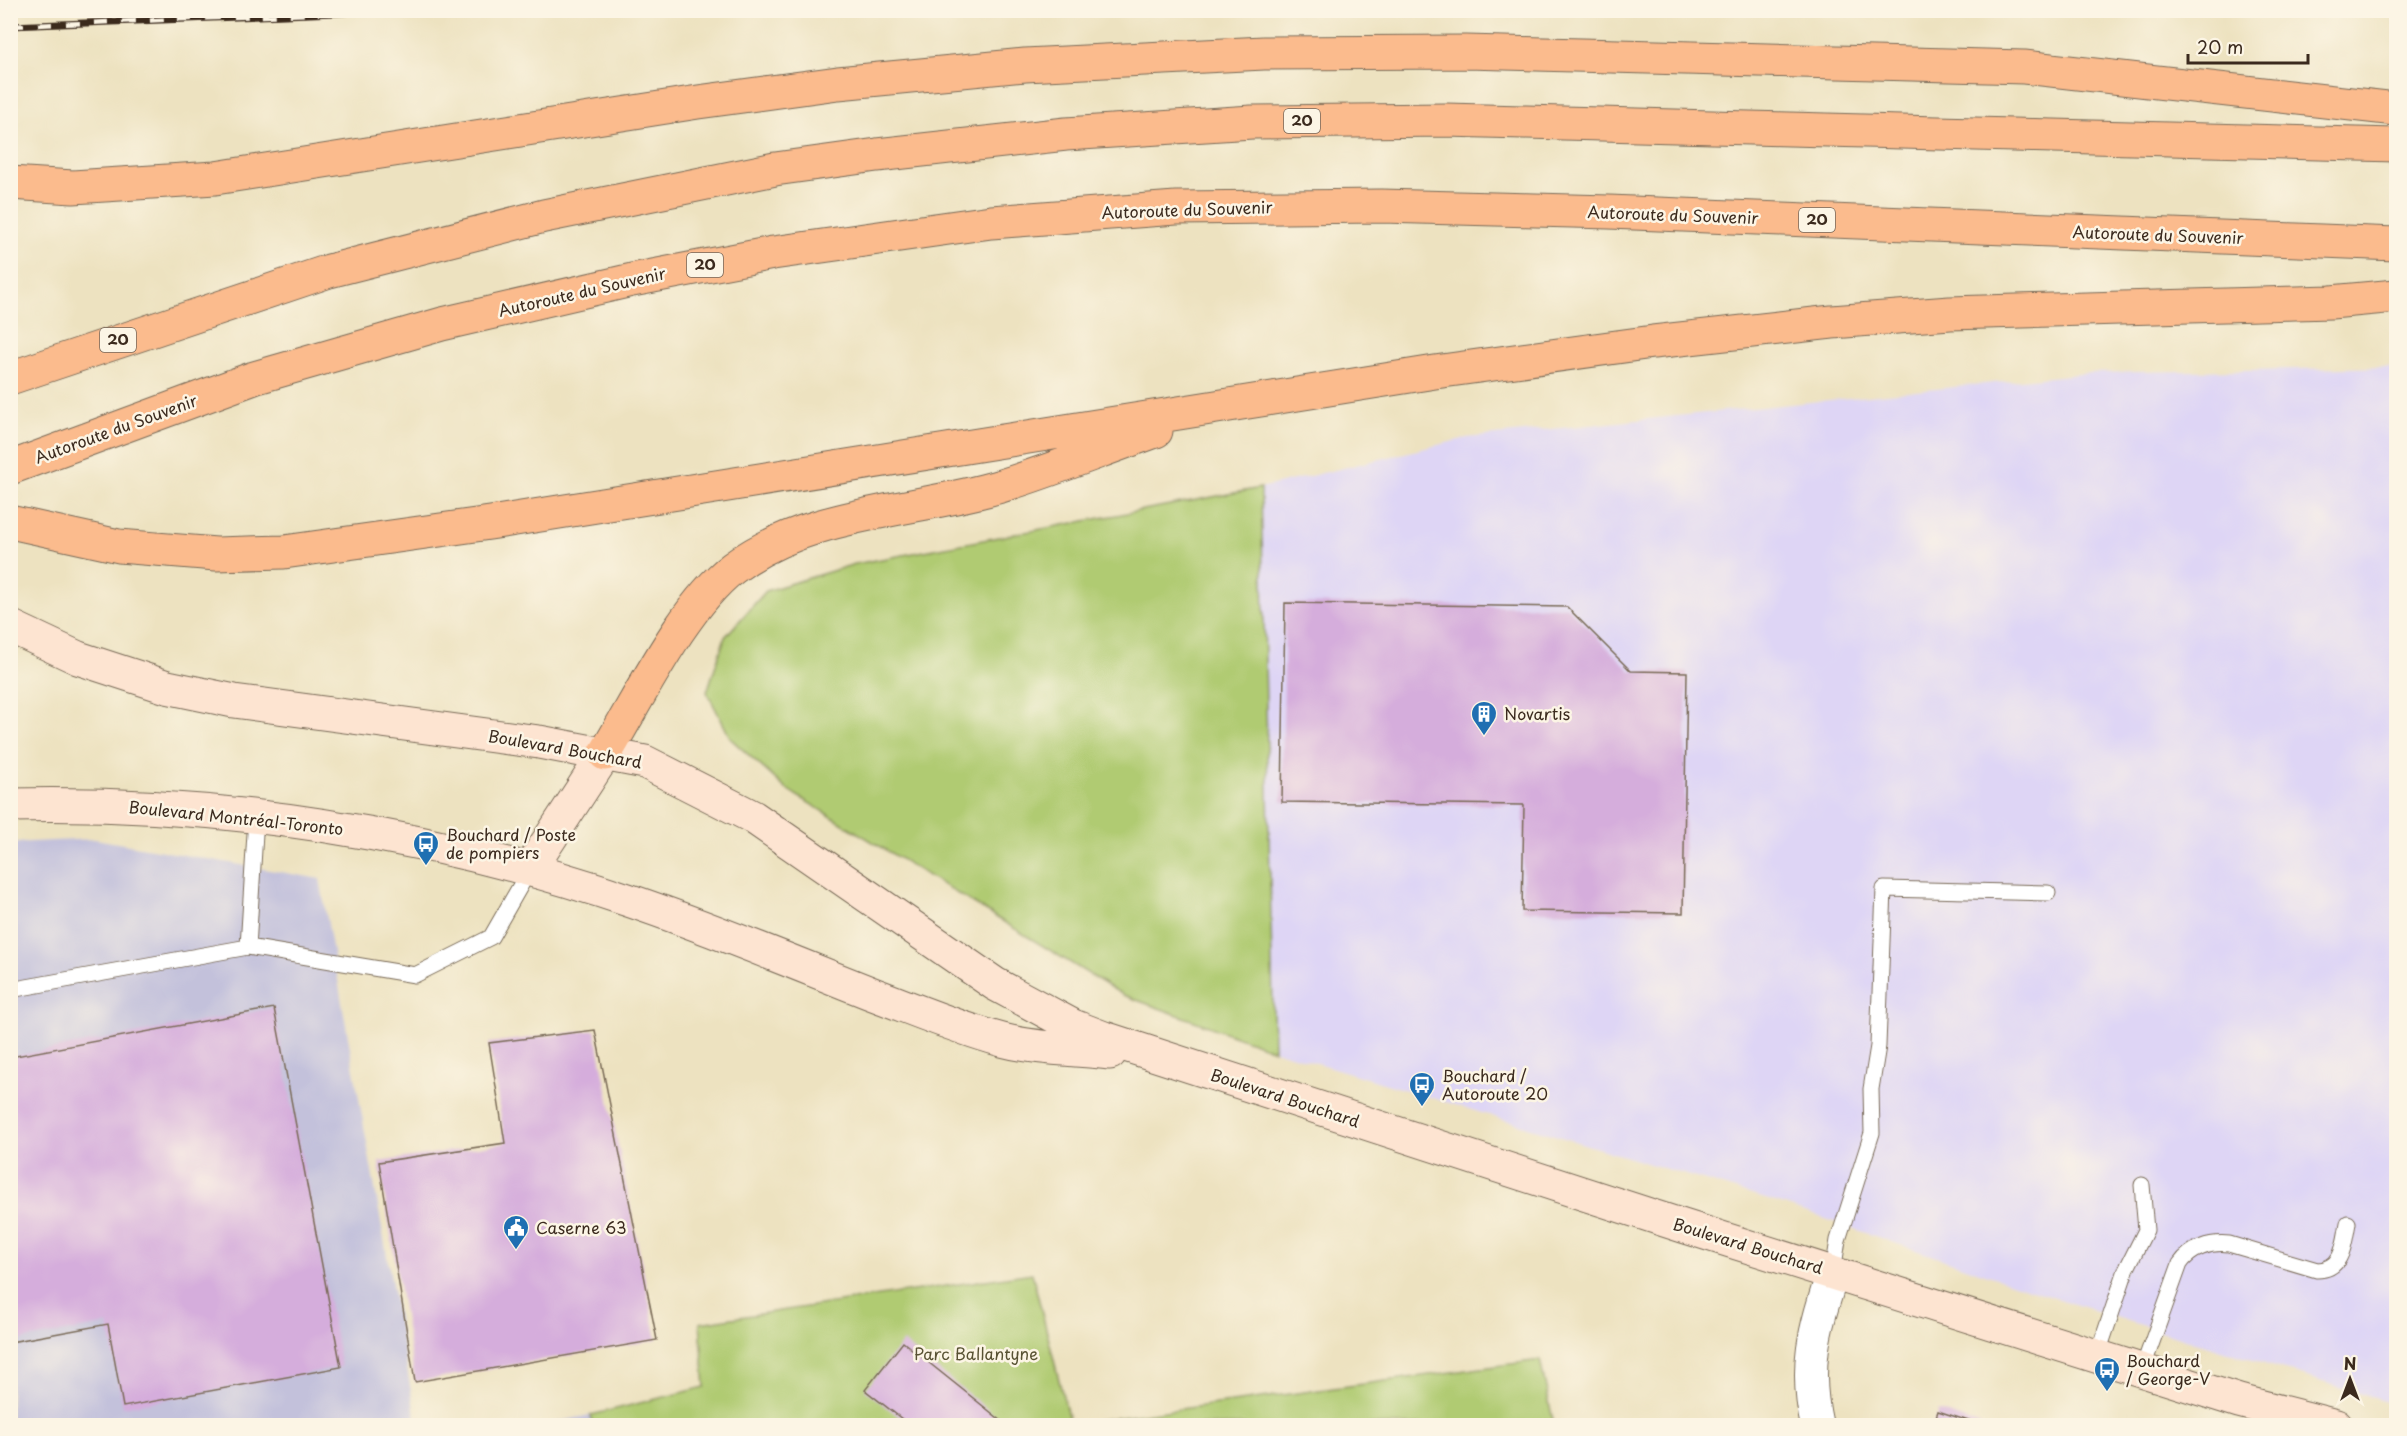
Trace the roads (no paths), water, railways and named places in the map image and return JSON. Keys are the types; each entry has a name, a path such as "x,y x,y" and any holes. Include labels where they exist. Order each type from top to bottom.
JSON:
{"highway":[{"path":"10,183 103,186 215,178 655,108 838,83 1025,65 1264,53 1476,52 2024,67 2397,109"},
{"name":"20","path":"10,378 318,274 401,250 544,216 775,169 877,154 1055,135 1252,122 1446,120 2397,145"},
{"name":"Autoroute du Souvenir","path":"10,468 254,378 442,324 621,282 773,252 991,222 1176,208 1392,206 1609,212 2397,244"},
{"path":"10,522 119,546 216,554 284,552 403,537 1527,358 1832,322 1999,310 2331,302 2397,296"},
{"path":"605,754 695,608 734,568 764,549 830,524 1000,486 1231,405"}],"main road":[{"name":"Boulevard Bouchard","path":"10,626 78,658 167,687 234,701 488,734 645,762 732,805 995,984 1073,1026 1162,1058 2239,1401 2336,1425"},
{"path":"530,869 605,754"},
{"name":"Boulevard Montréal-Toronto","path":"10,805 129,806 256,817 387,836 530,869"},
{"name":"Boulevard Bouchard","path":"530,869 668,914 915,1010 1005,1041 1162,1058"}],"street":[{"path":"1817,1425 1809,1376 1816,1331 1833,1272"}],"lane":[{"path":"248,947 256,817"},
{"path":"10,990 248,947 415,975 491,937 530,869"},
{"path":"1833,1272 1838,1240 1872,1133 1871,1089 1878,1046 1884,889 2048,893"},
{"path":"2097,1356 2126,1270 2146,1230 2142,1185"},
{"path":"2142,1370 2176,1274 2184,1258 2193,1251 2218,1243 2229,1244 2317,1270 2326,1270 2338,1260 2348,1223"}],"railway":[{"path":"10,26 411,10"},
{"path":"2387,10 2396,11"}],"place":[{"name":"Novartis","path":"1484,737"},
{"name":"Bouchard / Poste de pompiers","path":"426,867"},
{"name":"Bouchard / Autoroute 20","path":"1422,1108"},
{"name":"Caserne 63","path":"516,1251"},
{"name":"Bouchard / George-V","path":"2107,1393"}],"park label":[{"name":"Parc Ballantyne","path":"976,1354"}]}
